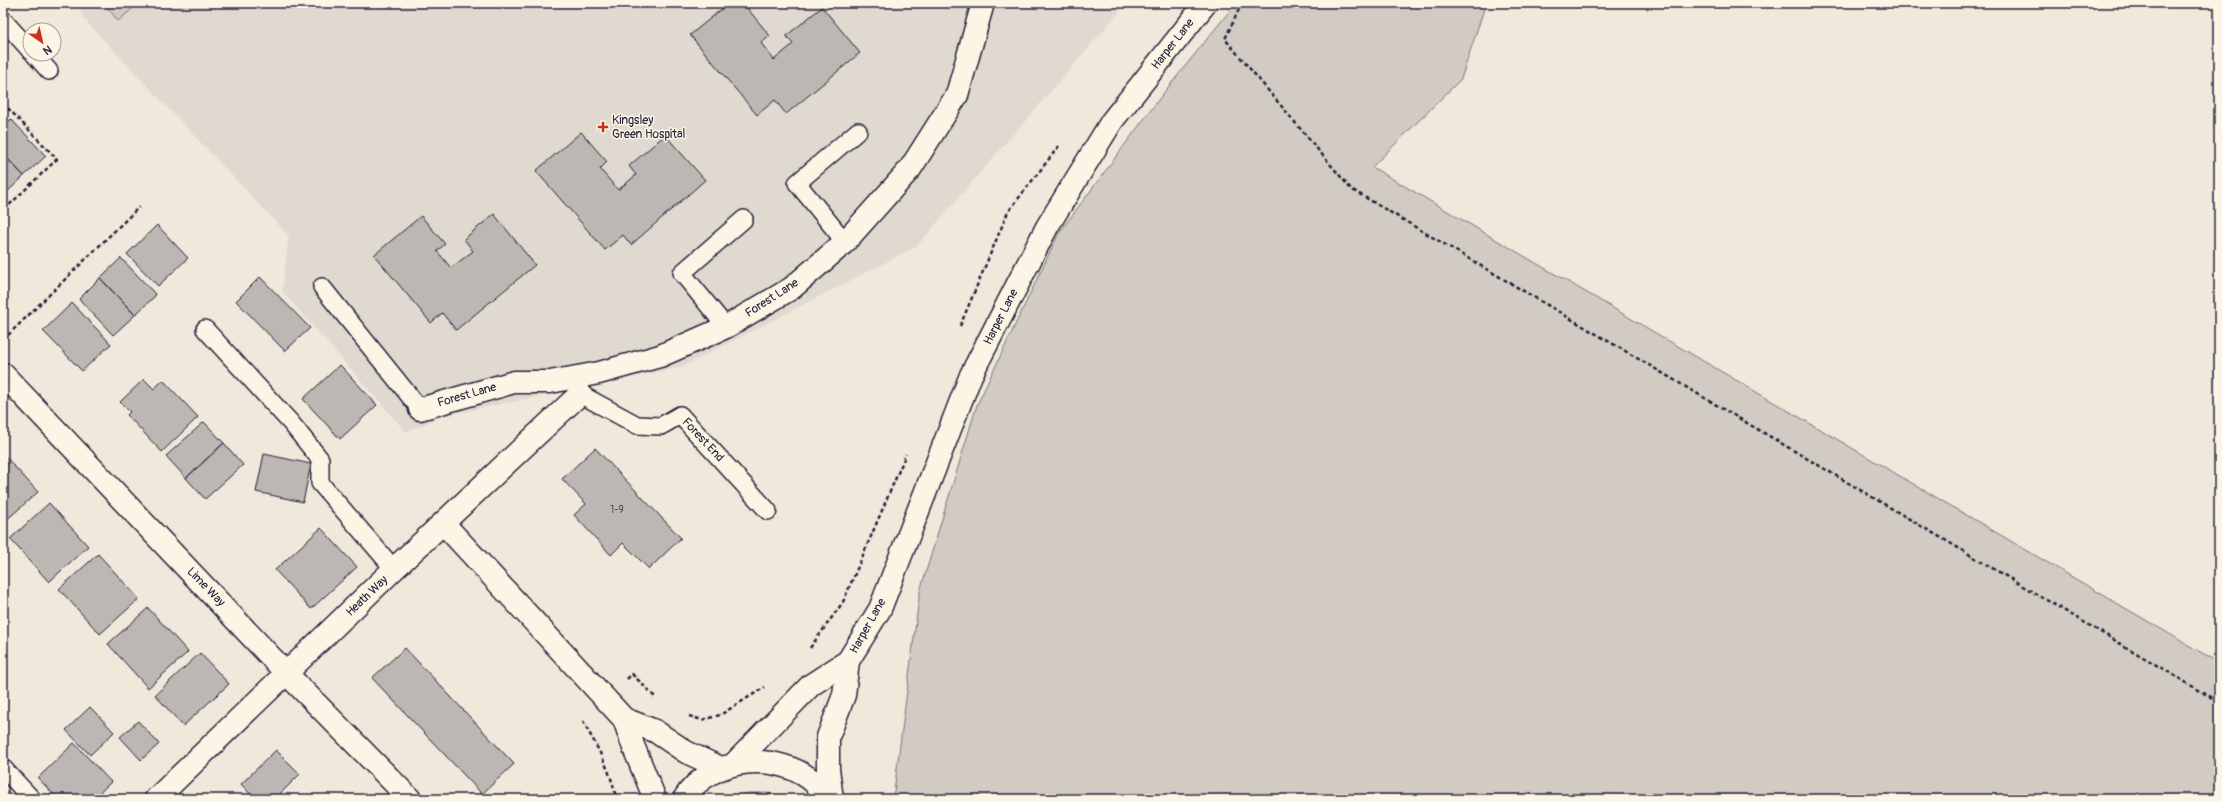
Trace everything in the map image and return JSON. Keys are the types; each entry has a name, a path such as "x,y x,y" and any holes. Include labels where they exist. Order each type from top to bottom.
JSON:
{"street":[{"name":"Forest Lane","path":"420,409 514,382 550,382 606,371 660,356 726,327 792,288 845,242 910,169 957,95 983,3"},
{"name":"Harper Lane","path":"832,799 828,768 828,738 844,694 848,661 880,609 971,375 1046,227 1112,121 1206,3"},
{"name":"Lime Way","path":"3,374 287,674 410,799"},
{"name":"Heath Way","path":"156,799 394,569 444,524 580,394"},
{"path":"444,524 624,719 655,799"},
{"name":"Harper Lane","path":"728,766 811,685 848,661"},
{"path":"624,719 655,731 686,752 728,766"},
{"path":"684,799 702,779 728,766 763,761 791,769 816,784 827,799"}],"lane":[{"path":"3,20 22,41"},
{"path":"41,62 49,71"},
{"path":"845,242 797,183 858,131"},
{"path":"726,327 682,273 744,219"},
{"path":"322,286 420,409"},
{"path":"205,329 291,423 320,459 320,483 394,569"},
{"name":"Forest End","path":"580,394 637,425 661,426 680,416 768,511"},
{"path":"3,768 32,799"}],"path":[{"path":"1242,3 1225,39 1350,189 2219,702"},
{"path":"3,103 58,159 3,211"},
{"path":"959,330 1008,212 1062,142"},
{"path":"3,340 139,207"},
{"path":"809,650 843,602 909,447"},
{"path":"632,674 658,700"},
{"path":"683,715 702,720 720,715 766,686"},
{"path":"583,721 601,755 614,787 616,799"}],"shaded area":[{"name":"Kingsley Green Hospital","path":"79,3 1127,3 917,246 682,367 443,416 406,432 282,291 289,236 83,18"},
{"path":"104,3 139,3 118,21"},
{"path":"1236,3 1486,3 1461,79 1372,167 2219,663 2219,799 893,799 920,591 977,405 1059,233 1162,95"},
{"path":"748,793 768,793 785,799 729,799"}],"building":[{"path":"729,3 743,3 770,36 761,43 774,60 793,44 786,36 822,7 860,53 786,114 775,100 757,115 690,35"},
{"path":"11,119 46,156 24,176 3,154 3,127"},
{"path":"581,132 607,162 600,169 618,190 636,175 629,166 665,135 705,180 631,245 623,235 605,250 536,171"},
{"path":"3,154 24,176 3,196"},
{"path":"494,214 535,265 456,330 442,313 431,323 374,255 421,216 445,244 437,251 451,268 473,251 464,239"},
{"path":"157,225 188,258 158,286 127,254"},
{"path":"121,258 156,295 135,315 100,278"},
{"path":"260,277 310,328 285,351 236,301"},
{"path":"100,278 135,315 113,335 79,299"},
{"path":"72,303 111,344 82,371 43,331"},
{"path":"340,365 377,405 340,439 303,399"},
{"path":"144,379 154,389 163,380 198,417 162,452 127,415 130,412 120,402"},
{"path":"204,422 224,443 186,478 166,456"},
{"path":"224,443 243,465 205,499 186,478"},
{"path":"595,448 681,538 649,569 623,543 611,555 574,515 586,504 562,479"},
{"path":"3,454 38,492 3,523"},
{"path":"264,454 311,464 303,502 256,492"},
{"path":"49,503 88,546 49,582 10,539"},
{"path":"321,528 357,567 311,609 275,570"},
{"path":"98,554 139,599 100,634 59,589"},
{"path":"148,608 188,652 148,688 108,644"},
{"path":"405,648 514,764 482,794 372,678"},
{"path":"200,653 229,684 183,726 155,695"},
{"path":"90,707 114,732 90,755 66,730"},
{"path":"138,721 159,744 141,760 120,737"},
{"path":"74,743 111,782 93,799 58,799 38,778"},
{"path":"276,750 300,774 275,799 255,799 241,784"}],"place":[{"name":"Kingsley Green Hospital","path":"603,127"}]}
